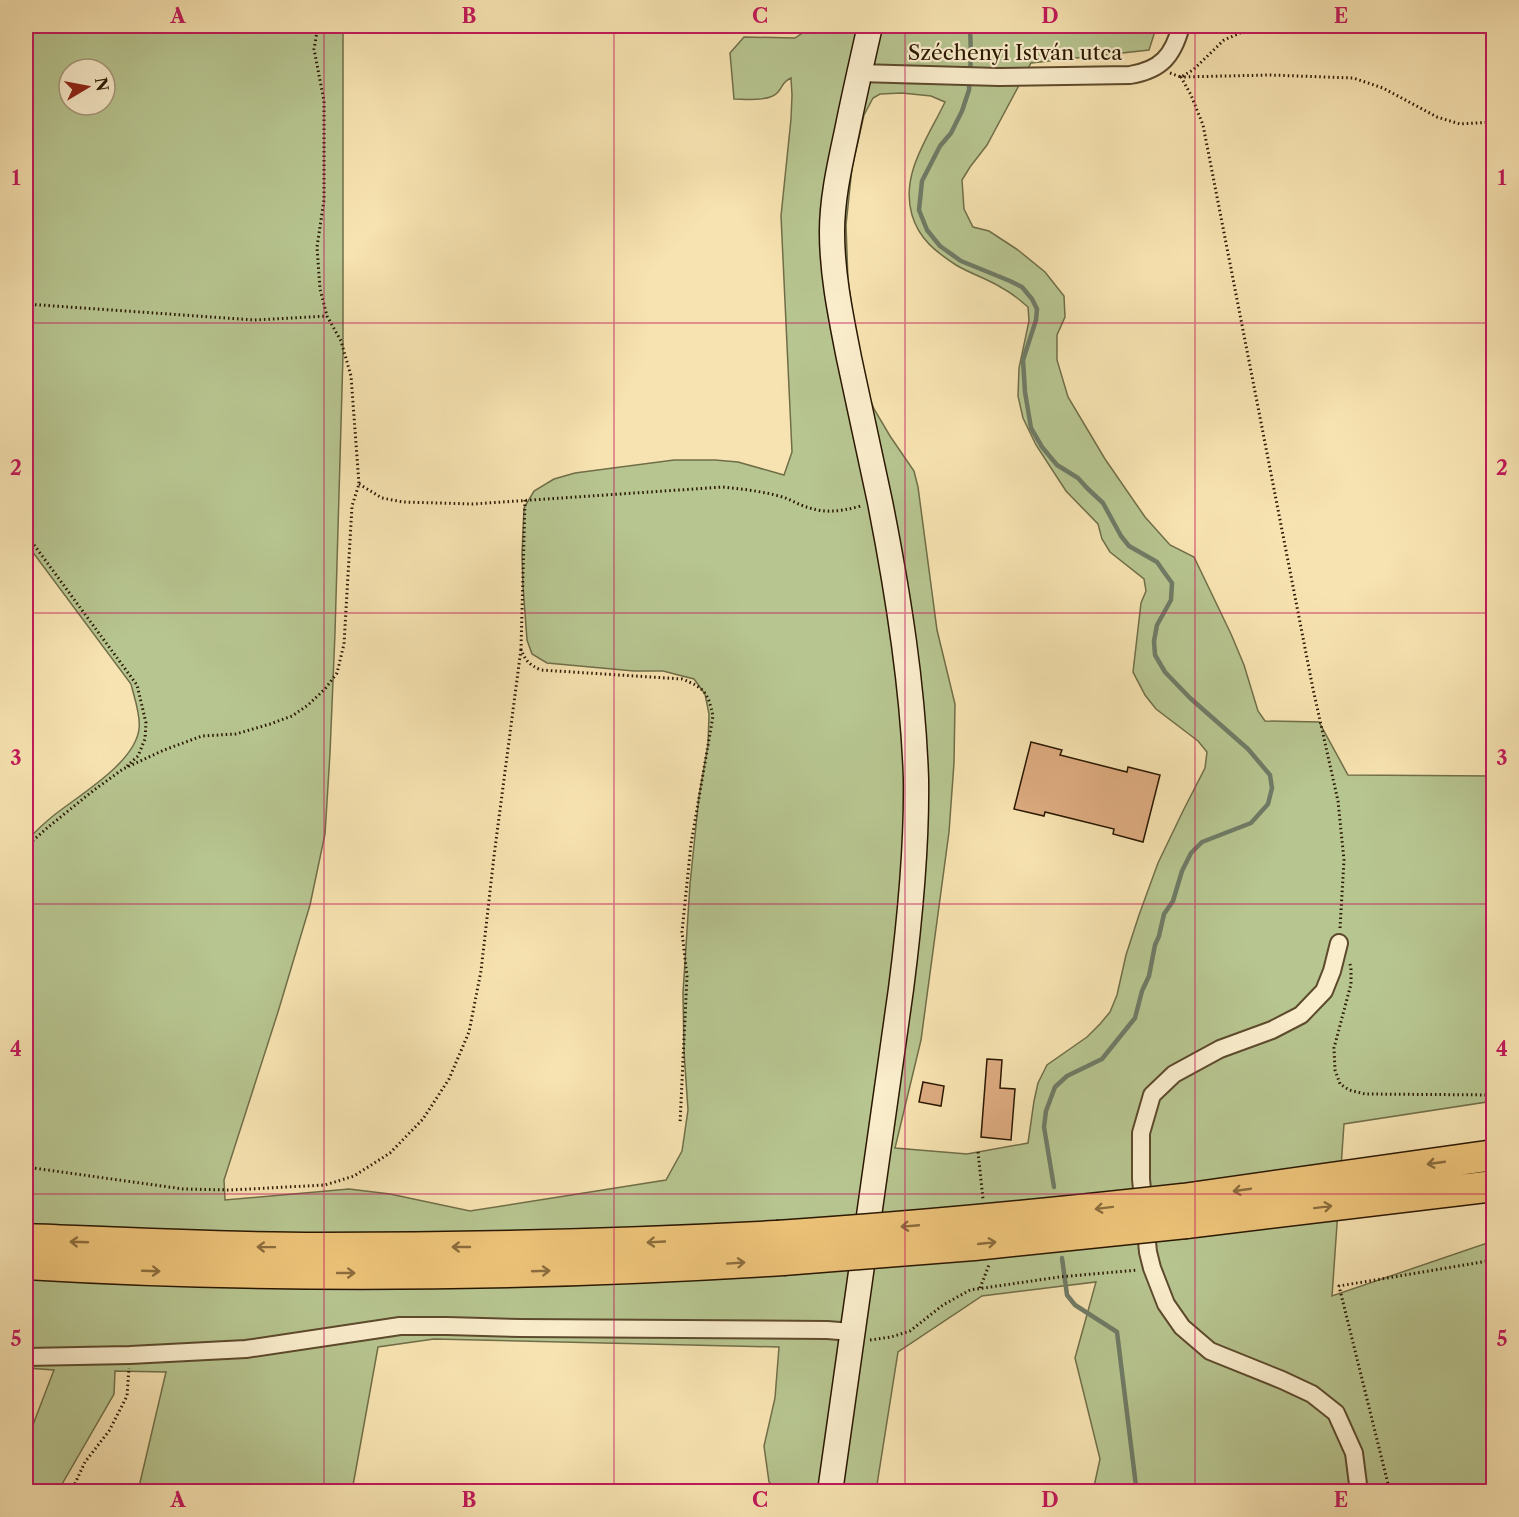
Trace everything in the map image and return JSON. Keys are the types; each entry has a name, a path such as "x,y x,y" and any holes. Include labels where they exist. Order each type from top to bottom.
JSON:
{"highway":[{"path":"1184,1211 1494,1155"},
{"path":"26,1264 159,1271 323,1274 623,1268 780,1248 885,1228 1051,1214 1184,1211 1494,1186"},
{"path":"26,1239 158,1245 330,1248 567,1245 780,1248"}],"main road":[{"path":"830,1491 901,989 914,868 916,780 908,673 898,598 840,313 833,255 834,199 839,166 870,26"}],"street":[{"path":"1163,62 1172,52 1181,26"},
{"name":"Széchenyi István utca","path":"859,73 999,77 1130,75 1144,73 1163,62"},
{"path":"1339,943 1324,991 1301,1015 1272,1030 1220,1049 1174,1074 1152,1095 1141,1133 1141,1179 1148,1252 1152,1268 1166,1304 1182,1328 1210,1351 1312,1394 1336,1413 1354,1453 1359,1491"},
{"path":"26,1357 246,1349 400,1326 817,1330 852,1336"}],"path":[{"path":"123,769 202,736 236,734 292,716 308,705 337,673 344,644 352,506 359,484 351,376 341,341 327,316 320,289 317,247 324,200 324,101 315,49 318,26"},
{"path":"1181,77 1193,70 1224,40 1256,26"},
{"path":"1163,62 1171,75 1181,77 1270,75 1353,78 1383,88 1437,117 1460,124 1494,122"},
{"path":"1181,77 1203,125 1313,688 1338,801 1344,860 1339,943 1347,953 1352,968 1351,984 1334,1048 1335,1070 1340,1084 1349,1090 1365,1094 1494,1095"},
{"path":"26,304 254,320 327,316"},
{"path":"359,484 382,498 403,502 472,504 723,487 782,497 826,512 847,510 879,500"},
{"path":"26,1167 183,1189 230,1191 325,1185 354,1176 390,1153 423,1119 449,1079 469,1032 482,971 521,649 525,500"},
{"path":"26,534 137,685 146,723 145,739 138,756 26,847"},
{"path":"521,649 524,659 531,666 541,670 682,679 698,685 710,699 713,716 692,844 682,932 687,976 680,1124"},
{"path":"1390,1491 1339,1286 1494,1260"},
{"path":"852,1336 881,1339 910,1331 943,1305 970,1290 1064,1276 1152,1268"},
{"path":"71,1491 86,1461 109,1431 127,1396 129,1355"}],"green space":[{"path":"26,26 343,26 343,355 335,633 325,834 310,905 224,1180 225,1200 349,1189 390,1194 470,1211 666,1180 682,1151 688,1110 683,993 690,884 699,796 708,745 709,714 705,694 694,679 663,671 634,671 547,663 532,654 527,640 523,586 524,508 534,491 554,479 575,473 674,460 738,462 784,475 792,452 781,216 791,119 791,78 778,92 769,97 734,99 730,53 744,37 795,38 813,26 1153,26 1156,28 1149,50 1031,63 987,145 962,180 964,209 973,227 989,231 1018,250 1045,272 1064,296 1065,317 1057,335 1057,360 1068,397 1105,459 1145,517 1170,545 1194,557 1231,634 1244,665 1258,711 1265,721 1319,722 1348,775 1493,776 1493,1101 1344,1124 1332,1296 1493,1241 1493,1491 1093,1491 1100,1459 1075,1358 1096,1282 982,1296 898,1352 876,1491 779,1491 769,1482 764,1446 775,1398 779,1347 434,1339 378,1347 352,1491 138,1491 166,1372 115,1371 114,1394 58,1491 26,1491 26,1443 54,1370 26,1368 26,841 49,819 117,766 128,754 139,729 138,712 131,684 26,543","holes":["902,93 931,96 945,102 924,143 913,171 909,200 915,224 929,244 942,255 962,268 1006,290 1028,307 1029,321 1019,368 1018,396 1023,418 1036,445 1066,491 1098,524 1102,539 1110,552 1144,579 1146,591 1141,603 1133,672 1145,695 1156,709 1198,741 1207,752 1205,768 1158,863 1126,955 1117,995 1110,1012 1087,1037 1047,1065 1038,1083 1028,1143 967,1154 895,1148 921,1040 949,832 955,704 937,630 914,471 874,409 863,381 848,281 846,225 852,168 864,115 873,98 880,94"]}],"building":[{"path":"1031,742 1062,750 1060,755 1127,772 1128,767 1160,775 1143,842 1113,834 1114,829 1045,812 1044,816 1014,809"},
{"path":"987,1059 1002,1060 1000,1088 1015,1089 1011,1140 981,1137"},
{"path":"923,1082 944,1086 941,1106 919,1102"}],"waterway":[{"path":"970,26 969,90 951,133 940,146 922,181 919,210 927,230 940,246 961,261 1022,287 1032,299 1037,309 1036,320 1023,360 1031,428 1042,447 1057,465 1078,478 1103,503 1129,546 1157,562 1172,583 1171,600 1157,625 1154,641 1155,655 1165,672 1190,698 1248,749 1270,775 1272,788 1268,804 1251,823 1202,842 1191,853 1182,871 1173,901 1164,914 1149,976 1142,991 1135,1018 1102,1059 1067,1076 1055,1087 1046,1111 1044,1127 1054,1187"},
{"path":"1062,1258 1067,1295 1075,1305 1117,1332 1135,1492"}]}
